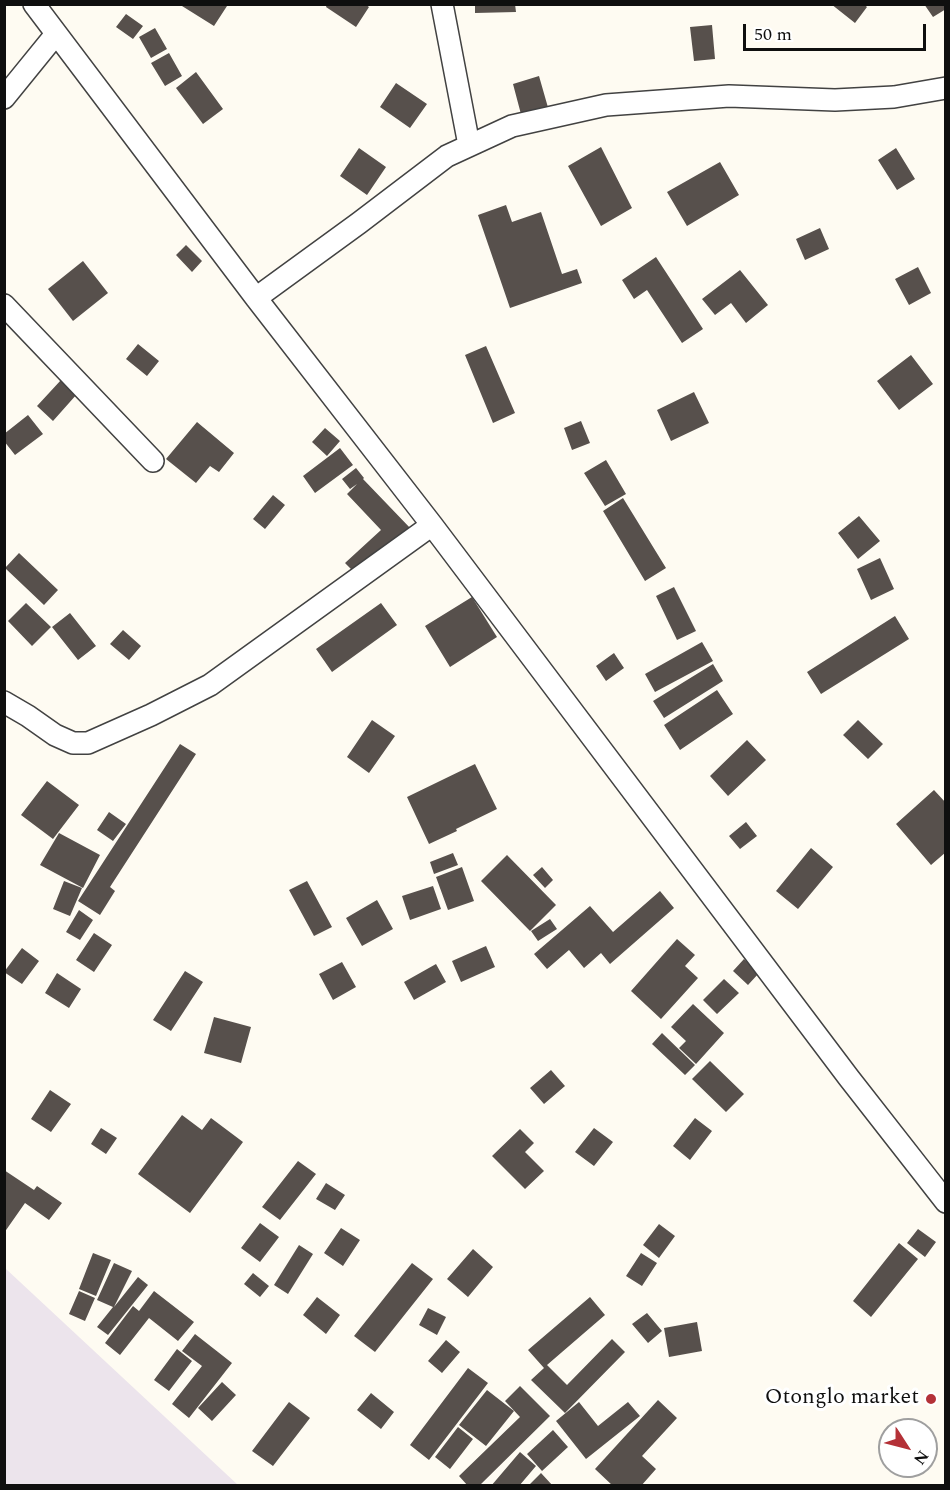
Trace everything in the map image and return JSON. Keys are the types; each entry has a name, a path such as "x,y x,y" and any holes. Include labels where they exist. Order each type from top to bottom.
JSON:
{"street":[{"path":"34,4 945,1202"},
{"path":"442,4 469,145"},
{"path":"4,98 56,34"},
{"path":"256,298 447,156 512,126 606,105 729,96 835,100 894,97 945,88"},
{"path":"4,305 153,461"},
{"path":"4,702 55,735 73,743 88,743 210,685 432,525"}],"shaded area":[{"path":"5,1268 238,1485 5,1485"}],"building":[{"path":"183,4 225,4 227,6 214,26 182,6"},
{"path":"327,4 365,4 369,7 356,27 326,7"},
{"path":"475,4 515,4 516,12 475,13"},
{"path":"831,4 864,4 867,7 855,23"},
{"path":"924,4 946,4 946,9 933,17"},
{"path":"126,14 143,26 133,39 116,27"},
{"path":"712,25 715,59 694,61 690,27"},
{"path":"155,28 167,49 151,58 139,37"},
{"path":"169,53 182,76 165,86 151,63"},
{"path":"196,72 223,109 203,124 176,88"},
{"path":"539,76 549,111 522,118 513,84"},
{"path":"396,83 427,104 410,128 380,107"},
{"path":"601,147 632,208 601,226 568,166"},
{"path":"359,148 386,167 367,195 340,176"},
{"path":"896,148 915,179 897,190 878,160"},
{"path":"720,162 739,195 687,226 667,192"},
{"path":"506,205 512,222 541,212 562,274 577,269 582,283 510,308 478,215"},
{"path":"820,228 829,249 805,260 796,239"},
{"path":"186,245 202,261 192,272 176,255"},
{"path":"656,257 703,329 682,343 647,290 634,299 622,280"},
{"path":"83,261 108,293 73,321 48,289"},
{"path":"918,267 931,293 909,305 895,279"},
{"path":"740,270 768,305 746,323 731,303 715,315 702,299"},
{"path":"138,344 159,361 147,376 126,359"},
{"path":"486,346 515,413 493,423 465,355"},
{"path":"911,355 933,384 899,410 877,381"},
{"path":"61,380 77,394 53,421 37,406"},
{"path":"694,392 709,423 671,441 657,410"},
{"path":"28,415 43,434 15,455 4,441 4,434"},
{"path":"581,421 590,443 572,450 564,428"},
{"path":"197,422 234,453 219,472 210,466 196,483 166,459"},
{"path":"325,428 340,441 327,456 312,442"},
{"path":"340,448 353,465 315,493 303,476"},
{"path":"606,460 626,494 605,506 584,473"},
{"path":"356,468 363,479 412,530 357,575 345,563 381,530 347,494 357,484 350,489 342,479"},
{"path":"273,495 285,505 265,529 253,519"},
{"path":"623,498 666,568 645,581 603,511"},
{"path":"859,516 880,541 858,559 838,533"},
{"path":"19,553 58,590 44,605 5,568"},
{"path":"880,558 894,589 871,600 857,569"},
{"path":"674,587 696,631 677,640 656,596"},
{"path":"472,597 497,637 450,667 425,626"},
{"path":"26,603 51,627 32,646 8,621"},
{"path":"381,603 397,625 332,672 316,649"},
{"path":"70,613 96,646 78,660 52,627"},
{"path":"895,616 909,639 821,694 807,672"},
{"path":"123,630 141,646 129,660 110,644"},
{"path":"702,642 713,661 655,692 645,674"},
{"path":"614,653 624,668 606,681 596,666"},
{"path":"713,664 723,681 664,718 653,701"},
{"path":"717,690 733,714 680,750 664,725"},
{"path":"372,720 395,736 369,773 347,757"},
{"path":"858,720 883,744 868,759 843,735"},
{"path":"747,740 766,760 728,796 710,776"},
{"path":"180,744 196,754 110,887 115,891 100,915 78,901"},
{"path":"475,764 497,809 429,844 407,797"},
{"path":"47,781 79,805 53,839 21,815"},
{"path":"934,790 946,803 946,852 931,865 896,824"},
{"path":"109,812 126,824 113,841 97,830"},
{"path":"746,822 757,836 740,849 729,836"},
{"path":"59,833 100,855 83,888 40,865"},
{"path":"811,848 833,867 798,909 776,891"},
{"path":"453,853 458,865 434,874 430,862"},
{"path":"507,855 556,905 530,931 481,881"},
{"path":"462,867 474,901 448,910 436,877"},
{"path":"542,867 553,880 545,888 533,875"},
{"path":"64,881 82,888 70,916 53,909"},
{"path":"307,881 332,927 314,936 289,890"},
{"path":"433,886 441,909 410,920 402,896"},
{"path":"660,891 674,908 610,964 601,953 584,968 569,950 547,969 534,954 590,906 613,932"},
{"path":"377,900 393,929 362,946 346,918"},
{"path":"79,910 93,920 80,940 66,932"},
{"path":"550,919 557,929 538,941 531,931"},
{"path":"94,933 112,945 94,972 76,960"},
{"path":"677,939 695,955 685,966 698,978 661,1019 631,991"},
{"path":"486,946 495,967 461,982 452,961"},
{"path":"22,948 39,961 22,984 4,972"},
{"path":"744,959 759,973 748,985 733,971"},
{"path":"342,962 356,987 333,1000 319,974"},
{"path":"436,964 446,982 414,1000 404,982"},
{"path":"185,971 203,982 171,1031 153,1020"},
{"path":"57,973 81,989 69,1008 45,993"},
{"path":"724,979 739,993 717,1014 703,1000"},
{"path":"693,1004 724,1033 696,1064 679,1048 686,1041 671,1027"},
{"path":"214,1017 251,1027 241,1063 204,1053"},
{"path":"662,1033 695,1065 685,1075 652,1044"},
{"path":"710,1061 744,1094 726,1112 692,1079"},
{"path":"551,1070 565,1086 544,1104 530,1088"},
{"path":"50,1090 71,1104 51,1132 31,1119"},
{"path":"182,1115 202,1130 211,1118 243,1142 190,1213 138,1174"},
{"path":"695,1118 712,1131 690,1160 673,1146"},
{"path":"101,1128 117,1138 106,1154 91,1144"},
{"path":"594,1128 613,1142 594,1166 575,1152"},
{"path":"520,1129 534,1143 525,1152 544,1171 525,1189 492,1156"},
{"path":"298,1161 316,1174 280,1220 262,1207"},
{"path":"4,1170 34,1190 37,1186 62,1203 49,1220 25,1203 4,1233"},
{"path":"326,1183 345,1195 335,1210 316,1199"},
{"path":"260,1223 279,1237 260,1262 241,1248"},
{"path":"659,1224 675,1236 659,1258 643,1245"},
{"path":"341,1228 360,1240 343,1266 324,1253"},
{"path":"918,1229 936,1242 925,1257 907,1243"},
{"path":"899,1243 918,1259 871,1317 853,1301"},
{"path":"299,1245 313,1254 288,1294 274,1285"},
{"path":"473,1249 493,1267 468,1297 447,1279"},
{"path":"93,1253 111,1260 96,1296 79,1289"},
{"path":"641,1253 657,1263 642,1286 626,1276"},
{"path":"114,1263 132,1271 114,1307 138,1277 148,1285 108,1335 97,1327 113,1307 97,1300"},
{"path":"412,1263 433,1279 375,1352 354,1336"},
{"path":"253,1273 269,1286 260,1297 244,1284"},
{"path":"79,1291 95,1298 85,1321 69,1314"},
{"path":"154,1291 194,1322 178,1341 149,1318 120,1355 105,1343 133,1306 139,1311"},
{"path":"317,1297 340,1315 326,1334 303,1315"},
{"path":"590,1297 605,1315 547,1365 567,1385 612,1339 625,1352 565,1413 531,1380 544,1368 528,1350"},
{"path":"428,1308 446,1317 437,1335 419,1325"},
{"path":"647,1313 662,1331 648,1343 632,1324"},
{"path":"697,1322 702,1351 669,1357 664,1328"},
{"path":"195,1334 232,1363 189,1418 172,1404 202,1366 182,1351"},
{"path":"446,1340 460,1352 442,1373 428,1361"},
{"path":"177,1349 192,1361 169,1391 154,1380"},
{"path":"468,1368 488,1383 429,1460 410,1445"},
{"path":"222,1382 236,1395 212,1421 198,1408"},
{"path":"520,1386 550,1416 479,1486 468,1486 459,1476 520,1417 505,1401"},
{"path":"487,1390 514,1411 486,1446 459,1425"},
{"path":"371,1393 394,1412 381,1429 357,1410"},
{"path":"658,1400 677,1418 642,1456 656,1469 641,1486 613,1486 595,1469"},
{"path":"289,1402 310,1418 273,1466 252,1451"},
{"path":"579,1402 598,1426 628,1402 640,1416 586,1459 556,1421"},
{"path":"458,1427 473,1439 450,1469 435,1457"},
{"path":"553,1430 568,1447 542,1471 527,1454"},
{"path":"520,1452 536,1466 519,1486 491,1486"},
{"path":"541,1473 553,1486 528,1486"}],"place":[{"name":"Otonglo market","path":"931,1399"}]}
